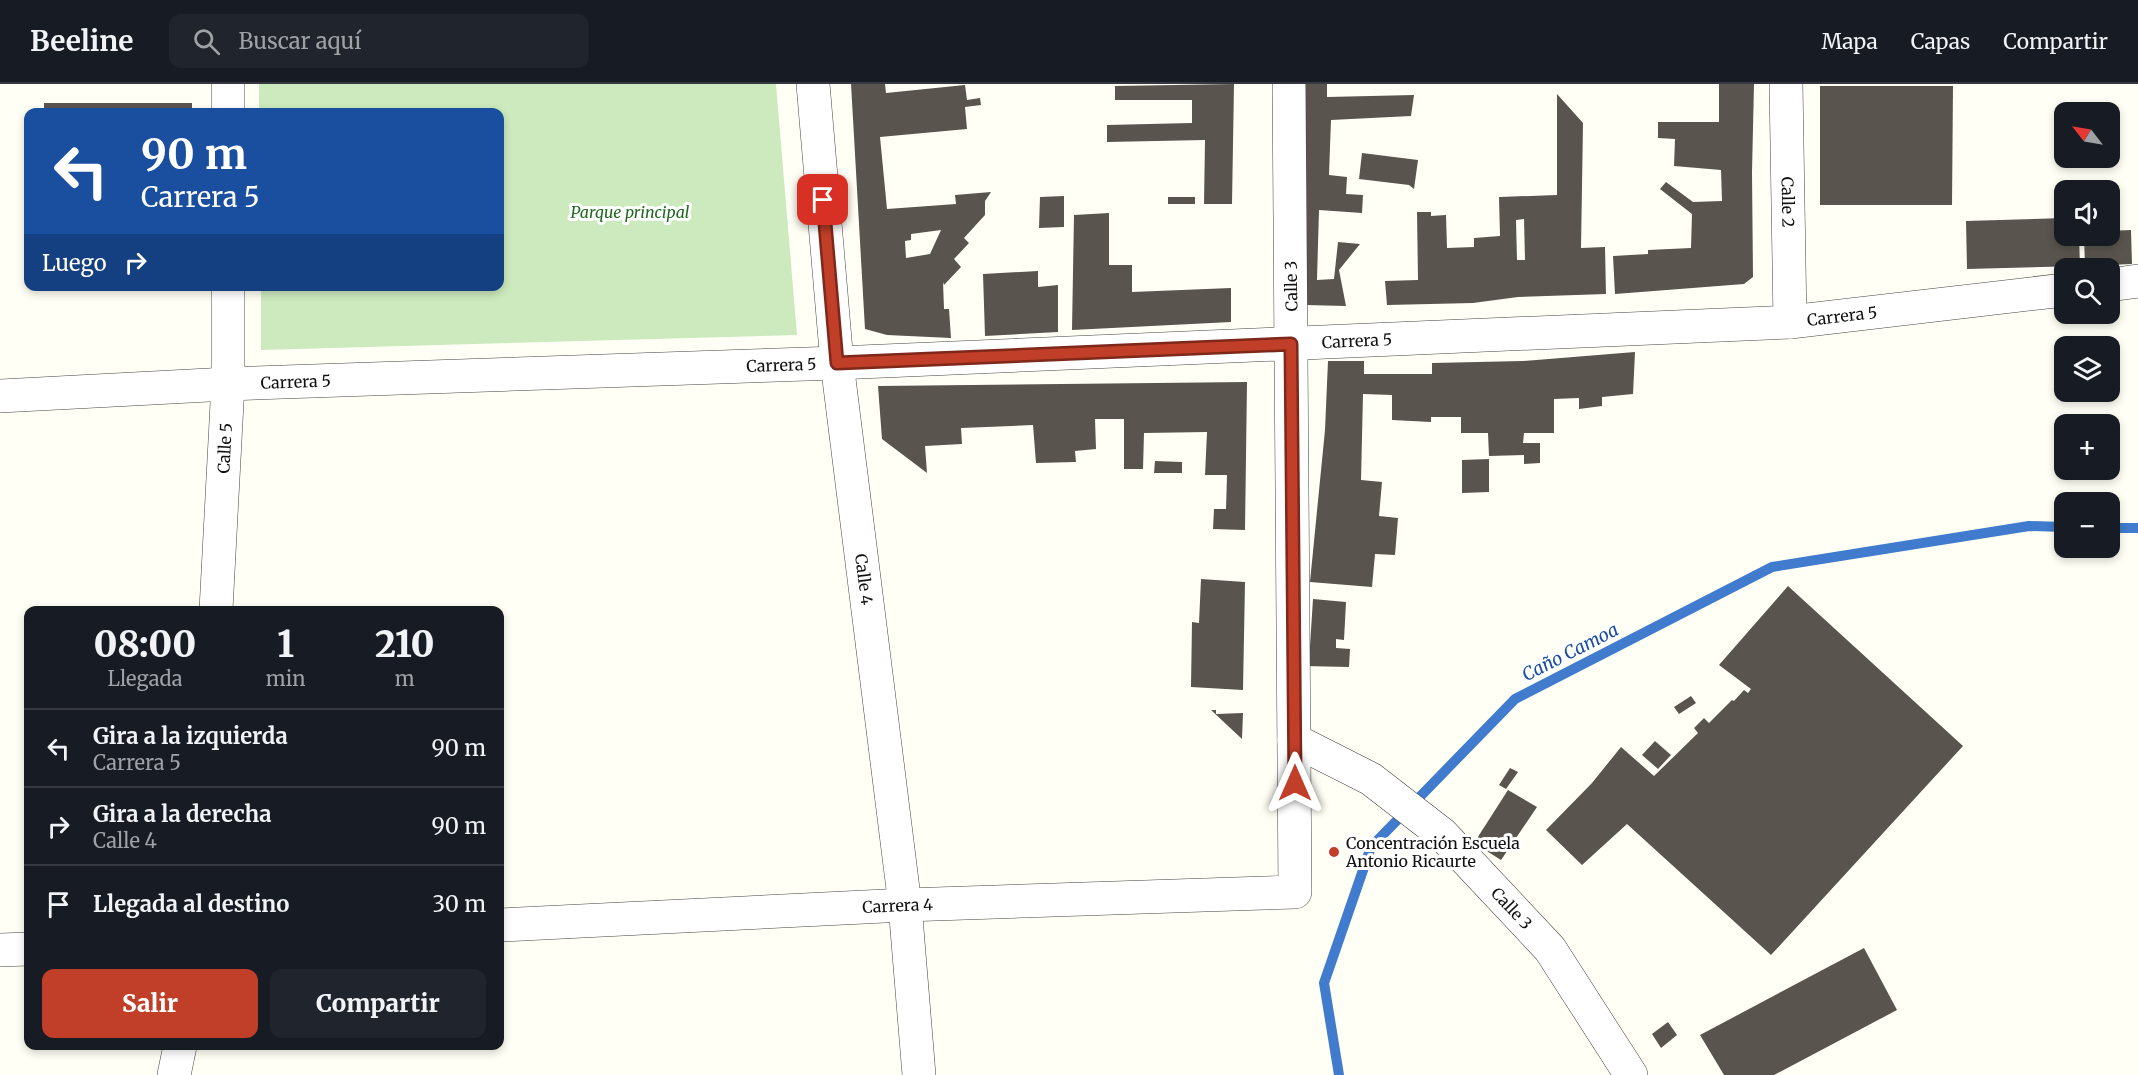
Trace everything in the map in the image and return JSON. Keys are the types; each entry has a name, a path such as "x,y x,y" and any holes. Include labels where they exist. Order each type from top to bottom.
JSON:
{"street":[{"path":"228,84 228,108"},
{"name":"Calle 4","path":"813,84 837,363 905,905 919,1075"},
{"name":"Calle 3","path":"1289,84 1296,892"},
{"name":"Calle 2","path":"1786,84 1790,322"},
{"path":"2120,283 2138,281"},
{"name":"Calle 5","path":"216,606 228,384 228,291"},
{"name":"Carrera 5","path":"0,396 228,384 837,363 1790,322 2054,291"},
{"name":"Calle 3","path":"1294,740 1371,779 1442,834 1550,949 1631,1075"},
{"name":"Carrera 4","path":"504,926 905,905 1296,892"},
{"path":"0,950 24,949"},
{"path":"174,1075 179,1050"}],"green space":[{"name":"Parque principal","path":"259,84 776,84 797,335 261,350 261,291 504,291 504,108 259,108"}],"building":[{"path":"851,84 885,84 886,93 965,85 967,100 980,98 981,105 965,107 967,129 880,137 887,209 956,204 955,195 991,192 985,201 985,215 964,238 969,243 954,259 961,267 944,285 943,282 944,309 949,309 951,338 887,335 865,329","holes":["941,230 930,254 906,258 905,241 911,240 911,234"]},
{"path":"1234,84 1232,204 1204,204 1205,140 1107,142 1107,125 1192,123 1192,100 1115,100 1115,86"},
{"path":"1301,84 1327,84 1327,97 1414,95 1411,116 1331,120 1329,175 1347,177 1346,194 1363,195 1362,213 1319,210 1317,280 1334,279 1338,242 1360,244 1339,270 1346,306 1305,305"},
{"path":"1719,84 1754,84 1753,277 1744,284 1615,294 1613,256 1648,254 1648,250 1691,248 1692,214 1660,189 1666,182 1693,202 1722,201 1721,170 1674,166 1675,139 1658,138 1658,122 1719,122"},
{"path":"1820,86 1953,86 1952,205 1820,205"},
{"path":"1557,94 1583,123 1581,248 1605,247 1606,294 1518,297 1473,303 1387,305 1385,281 1418,280 1417,212 1431,212 1431,216 1446,215 1447,248 1474,247 1474,238 1500,236 1499,197 1557,195","holes":["1524,219 1525,260 1517,260 1516,220"]},
{"path":"44,103 192,103 192,108 44,108"},
{"path":"1362,153 1418,160 1414,189 1409,185 1359,179"},
{"path":"1064,196 1064,227 1039,228 1040,197"},
{"path":"1168,197 1195,197 1195,204 1168,204"},
{"path":"1109,213 1109,265 1132,265 1132,292 1231,288 1231,322 1072,330 1074,215"},
{"path":"2054,218 2054,246 2079,246 2080,258 2054,258 2054,267 1967,269 1966,221"},
{"path":"2120,230 2131,230 2132,264 2120,265 2120,258 2085,258 2084,246 2120,246"},
{"path":"1038,271 1038,287 1058,285 1058,332 985,336 983,274"},
{"path":"1635,352 1633,394 1602,397 1602,406 1579,409 1579,398 1554,399 1554,433 1524,433 1523,443 1540,443 1540,463 1524,464 1524,455 1489,456 1488,433 1461,433 1461,417 1431,417 1431,422 1392,420 1392,395 1363,394 1361,480 1382,482 1379,516 1398,518 1395,555 1375,554 1372,587 1310,582 1325,430 1328,361 1364,361 1364,374 1432,374 1432,363 1523,361"},
{"path":"1247,382 1245,530 1213,529 1214,509 1226,509 1227,475 1205,475 1207,432 1144,433 1143,469 1124,469 1124,419 1095,419 1096,449 1075,451 1076,462 1036,463 1033,425 961,428 962,444 925,446 927,473 882,439 878,386"},
{"path":"1489,459 1489,492 1462,493 1462,460"},
{"path":"1155,461 1182,462 1182,473 1154,473"},
{"path":"1201,579 1245,582 1243,690 1191,687 1192,622 1199,623"},
{"path":"1788,586 1963,746 1771,955 1627,824 1582,865 1546,830 1592,783 1621,747 1654,776 1698,733 1694,728 1704,718 1709,723 1744,690 1748,693 1751,689 1719,665"},
{"path":"1313,599 1346,602 1344,640 1336,639 1336,648 1350,649 1349,667 1304,666 1304,646 1310,646"},
{"path":"1691,696 1696,703 1679,714 1674,707"},
{"path":"1211,710 1216,710 1216,714 1243,713 1242,739"},
{"path":"1655,741 1671,755 1658,769 1642,755"},
{"path":"1510,768 1518,772 1506,789 1499,785"},
{"path":"1508,790 1537,807 1501,860 1474,843"},
{"path":"1864,948 1897,1010 1774,1075 1724,1075 1700,1035"},
{"path":"1668,1022 1677,1035 1661,1048 1652,1034"}],"waterway":[{"name":"Caño Camoa","path":"1339,1075 1324,983 1371,847 1515,699 1772,567 2029,526 2054,527"},
{"name":"Caño Camoa","path":"2120,528 2138,528"}],"place":[{"name":"Concentración Escuela Antonio Ricaurte","path":"1334,852"}],"route":[{"path":"823,200 837,363 1291,344 1295,783"}]}
